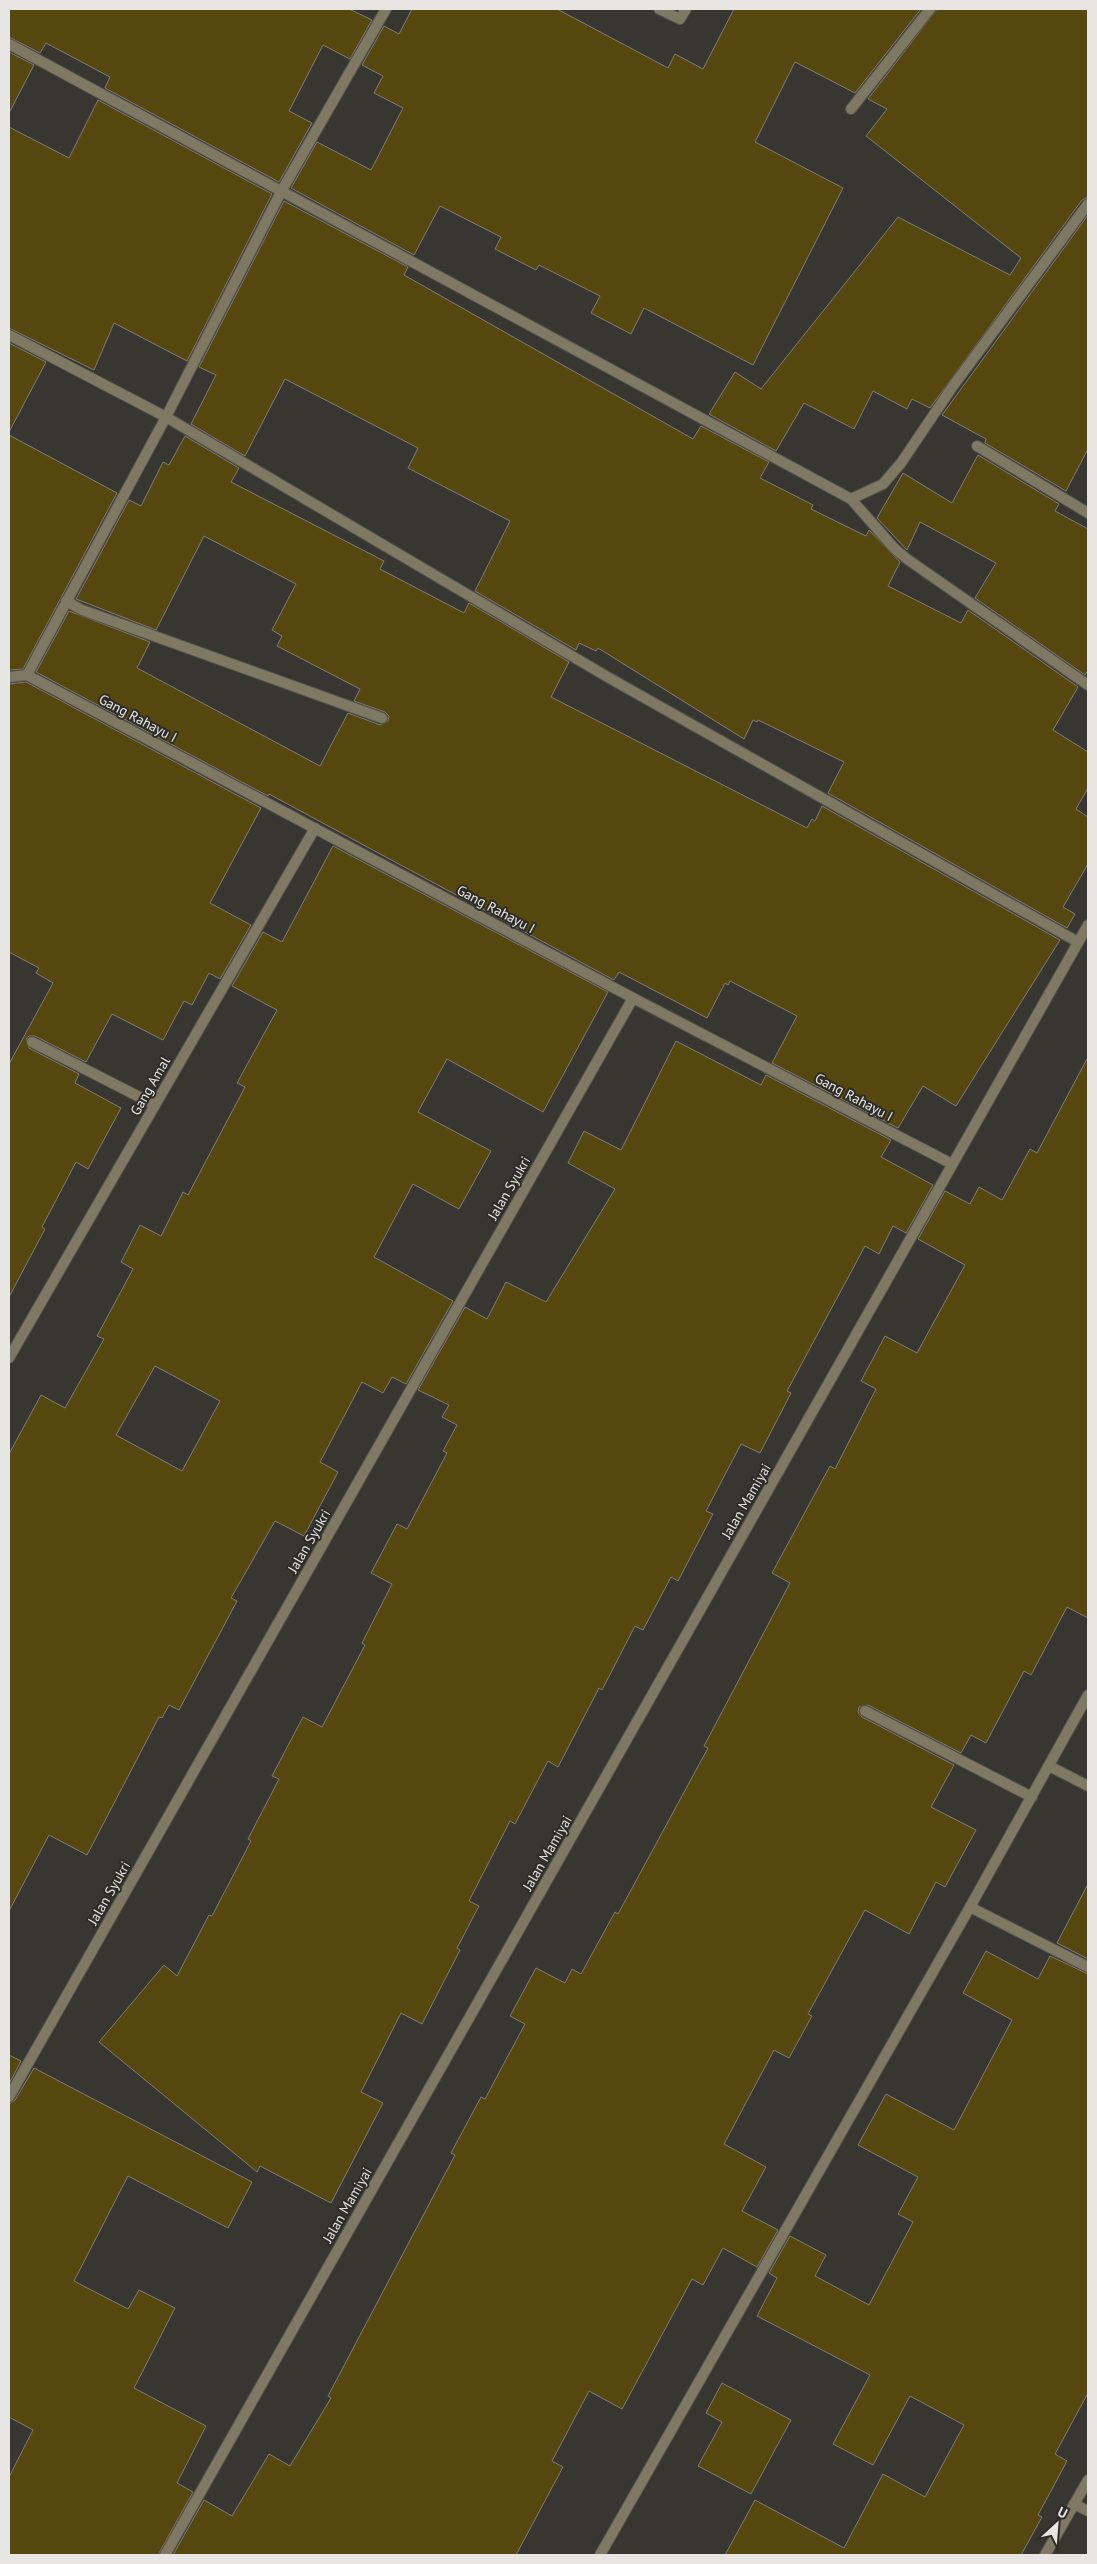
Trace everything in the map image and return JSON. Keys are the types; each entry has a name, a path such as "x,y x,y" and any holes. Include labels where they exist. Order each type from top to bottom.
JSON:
{"street":[{"path":"9,677 27,675 166,417 282,190 386,9"},
{"path":"659,9 680,19 686,9"},
{"path":"851,109 930,9"},
{"path":"9,44 851,499 906,559 1088,685"},
{"path":"851,499 883,484 901,462 953,386 1088,204"},
{"path":"9,334 166,417 611,679 1078,942"},
{"path":"977,446 1088,513"},
{"path":"66,601 82,610 382,718"},
{"name":"Gang Rahayu I","path":"27,675 633,998 952,1164"},
{"name":"Gang Amal","path":"9,1358 315,828"},
{"name":"Jalan Mamiyai","path":"165,2555 1088,925"},
{"name":"Jalan Syukri","path":"9,2098 633,998"},
{"path":"32,1042 155,1105"},
{"path":"600,2555 970,1907 1088,1695"},
{"path":"865,1711 1032,1797"},
{"path":"1049,1766 1088,1786"},
{"path":"970,1907 1088,1967"},
{"path":"1045,2555 1088,2480"},
{"path":"1074,2504 1088,2511"}],"building":[{"path":"9,9 349,9 372,20 350,59 323,45 289,111 312,123 279,182 105,88 110,77 46,43 40,53 9,37"},
{"path":"412,9 557,9 668,68 675,54 703,69 734,9 921,9 855,93 795,62 755,142 843,188 753,365 644,308 631,334 591,313 600,296 539,265 536,270 495,249 501,237 440,206 414,255 291,188 317,142 371,170 403,108 374,93 383,76 362,65 384,26 399,34"},
{"path":"937,9 1088,9 1088,197 1082,200 930,408 912,399 907,409 873,391 854,429 804,403 776,451 709,414 735,372 761,389 898,217 1010,275 1021,258 866,136 887,109 868,99"},
{"path":"9,52 34,65 9,113"},
{"path":"98,100 272,194 187,361 114,323 94,370 9,328 9,127 69,158"},
{"path":"284,201 408,267 404,275 693,439 701,426 769,462 760,478 813,505 811,509 866,536 869,530 900,562 888,586 961,623 968,610 1078,687 1053,730 1088,752 1088,788 1076,809 1088,817 1088,864 1063,907 1075,914 1067,928 828,793 844,762 758,720 757,722 753,720 744,739 598,648 596,651 579,643 576,650 475,591 510,521 408,468 418,448 285,379 245,456 191,424 216,375 199,367"},
{"path":"1088,215 1088,449 1066,491 985,443 986,439 942,415"},
{"path":"9,343 46,362 9,432"},
{"path":"9,435 117,493 23,669 9,670"},
{"path":"185,436 239,468 231,482 384,561 380,569 464,613 469,603 569,662 551,697 807,828 812,819 815,821 822,806 1060,940 956,1106 923,1086 898,1128 772,1063 797,1016 730,981 728,985 725,983 707,1018 619,972 614,980 269,794 268,796 36,672 69,611 150,642 137,668 320,766 348,713 380,725 388,721 389,716 385,712 354,701 360,689 277,646 282,636 272,630 296,584 204,536 156,630 76,599 129,500 141,506 163,462 169,465"},
{"path":"978,455 1059,504 1055,511 1088,529 1088,670 1085,675 975,598 996,563 920,522 907,550 877,518 903,473 952,503"},
{"path":"26,682 261,808 210,903 251,925 220,979 209,973 192,1005 184,1001 163,1040 112,1014 86,1062 35,1036 29,1036 26,1039 29,1048 79,1074 75,1083 121,1108 88,1169 76,1162 42,1227 45,1229 9,1297 9,1064 53,983 36,973 39,968 9,952 9,684"},
{"path":"333,846 608,992 543,1112 447,1059 418,1112 491,1151 459,1209 413,1184 374,1257 453,1301 406,1384 392,1377 383,1393 362,1382 320,1462 338,1472 304,1536 275,1521 231,1598 237,1601 179,1710 169,1705 162,1718 159,1717 87,1855 49,1835 9,1911 9,1454 41,1395 65,1408 104,1339 97,1336 133,1269 121,1262 140,1225 161,1236 183,1192 188,1195 245,1087 237,1083 277,1010 232,986 263,932 282,942","holes":["155,1366 220,1401 182,1471 116,1435"]},
{"path":"676,1041 761,1085 766,1075 891,1140 881,1157 933,1185 906,1233 893,1226 879,1254 865,1246 787,1391 791,1393 760,1453 741,1444 706,1511 713,1514 678,1581 671,1577 643,1630 635,1626 602,1690 599,1688 558,1767 548,1761 515,1824 510,1821 469,1901 479,1906 457,1948 460,1950 422,2024 401,2013 361,2092 383,2103 331,2203 260,2166 257,2172 99,2042 164,1965 177,1976 209,1915 212,1916 251,1841 248,1839 279,1779 272,1776 303,1717 322,1727 365,1645 362,1643 392,1584 371,1573 397,1524 407,1529 447,1453 443,1451 457,1425 442,1417 449,1405 418,1390 465,1307 487,1319 506,1282 546,1302 615,1189 568,1163 584,1131 621,1150"},
{"path":"1088,1057 1088,1618 1067,1607 1031,1675 1024,1671 986,1743 971,1735 961,1753 868,1705 859,1707 858,1712 862,1717 954,1765 931,1807 976,1830 945,1887 936,1882 909,1934 865,1910 808,2014 812,2016 789,2058 774,2050 724,2144 766,2167 742,2211 778,2230 757,2267 723,2248 703,2285 692,2279 622,2409 589,2391 552,2461 563,2467 516,2555 173,2555 204,2500 232,2516 269,2454 290,2466 331,2398 328,2396 455,2155 451,2153 481,2097 485,2099 525,2024 510,2016 536,1968 565,1983 572,1969 581,1974 615,1912 618,1914 708,1748 704,1746 790,1583 772,1573 830,1466 835,1469 876,1389 861,1381 885,1336 917,1353 965,1265 918,1239 945,1191 970,1204 979,1187 1002,1200 1030,1149 1037,1153"},
{"path":"1088,1884 1088,1959 1057,1943"},
{"path":"986,1951 1038,1979 1050,1956 1088,1974 1088,2393 1055,2454 1067,2461 1038,2515 1042,2517 1021,2555 725,2555 755,2500 844,2548 883,2474 925,2497 964,2425 910,2396 873,2465 833,2444 870,2375 757,2316 777,2278 769,2273 790,2236 826,2255 815,2276 869,2305 913,2222 898,2214 918,2177 858,2145 886,2094 954,2130 1012,2020 963,1993"},
{"path":"9,2055 21,2061 9,2084"},
{"path":"34,2068 252,2182 228,2228 128,2176 74,2281 128,2309 139,2290 175,2308 134,2388 206,2426 177,2483 193,2492 158,2555 9,2555 9,2477 33,2430 9,2417 9,2104 15,2100"},
{"path":"722,2383 791,2420 751,2494 698,2466 722,2422 706,2413"}]}
